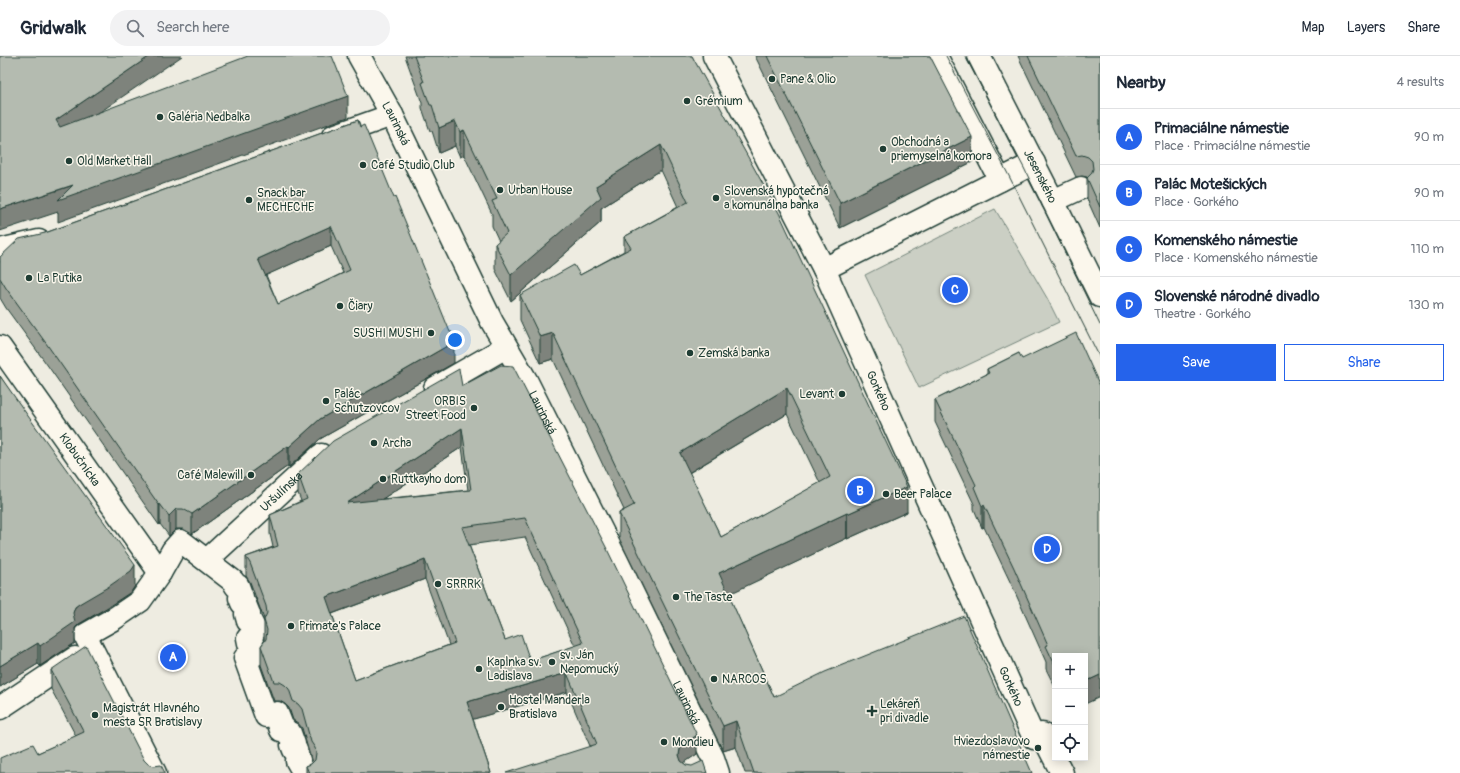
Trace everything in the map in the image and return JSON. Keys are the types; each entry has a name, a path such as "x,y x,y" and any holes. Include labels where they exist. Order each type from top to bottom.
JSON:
{"street":[{"name":"Laurinská","path":"359,56 392,115 492,322 526,380 618,561 710,767"},
{"name":"Gorkého","path":"714,56 824,269 1036,733"},
{"path":"936,56 1000,180"},
{"name":"Jesenského","path":"979,56 1100,296"},
{"path":"318,142 392,115"},
{"path":"824,269 1034,163"},
{"path":"1053,201 1081,188"},
{"path":"0,250 56,235"},
{"name":"Klobučnícka","path":"0,347 160,573"},
{"path":"419,397 506,347"},
{"name":"Uršulínska","path":"207,560 326,450 339,442"},
{"path":"155,773 85,635 115,618 140,601 160,573 173,550 181,541 233,581 236,586 238,586 242,603 245,604 248,614 246,614 248,621 250,620 255,630 252,631 252,636 248,638 249,643 252,643 255,653 254,656 245,658 256,690 266,716 277,713 281,723 279,724 281,730 285,728 288,734 290,733 294,744 292,744 294,750 296,750 299,760 297,761 304,773"},
{"path":"0,708 91,647"},
{"path":"1036,733 1062,773"}],"shaded area":[{"path":"995,209 1047,298 1059,322 919,388 865,275"}],"building":[{"path":"0,56 150,56 56,120 60,127 248,56 332,56 348,96 58,200 73,185 0,209"},
{"path":"414,56 692,56 779,213 907,487 847,513 719,573 774,697 825,672 964,616 1032,773 754,773 736,721 723,726 619,513 634,505 553,333 540,337 520,295 574,265 580,275 631,248 624,237 688,202 661,145 596,186 601,197 511,275 495,244 507,233 492,201 497,199 464,130 460,132 455,121 439,128 432,105 430,105 422,83 424,82","holes":["787,388 830,477 721,537 680,453"]},
{"name":"Obchodná a priemyselná komora","path":"767,56 930,56 972,137 840,203"},
{"path":"1028,56 1100,56 1100,207 1087,178 1093,169 1092,161 1088,157 1082,155 1076,156"},
{"path":"358,120 360,127 364,125 450,332 452,332 454,342 320,419 289,447 288,446 192,514 183,509 176,509 169,516 160,504 159,505 0,278 0,257 19,239 45,233","holes":["331,226 350,270 278,304 258,259"]},
{"path":"1076,333 1100,386 1100,675 1088,681 1088,653 1052,653 1052,659 1046,646 1048,645 1014,568 984,505 982,506 974,487 976,485 935,400 989,373 987,369 1019,353 1022,359"},
{"path":"501,365 513,366 606,547 697,735 684,744 680,749 679,755 681,761 686,765 692,766 703,761 707,773 506,773 597,744 567,673 467,702 491,773 309,773 306,766 315,760 315,748 311,742 302,709 293,701 289,689 285,685 280,682 274,682 261,646 266,639 267,630 264,620 267,613 266,606 250,563 246,557 278,546 270,515 307,499 298,474 333,441 459,369 462,386","holes":["462,428 471,490 347,503","525,518 583,643 530,661 521,634 505,640 462,527","425,560 455,643 355,680 326,597"]},
{"path":"0,376 135,565 131,571 75,607 73,613 75,622 40,646 38,643 0,666"},
{"name":"Magistrát Hlavného mesta SR Bratislavy","path":"86,646 144,760 148,764 154,766 161,765 165,773 0,773 0,758 33,744 38,753 84,732 51,670"}],"tram line":[{"path":"946,56 1009,176 1100,358"},
{"path":"965,56 1024,168 1100,325"}],"place":[{"name":"Pane & Olio","path":"772,79"},
{"name":"Grémium","path":"687,101"},
{"name":"Galéria Nedbalka","path":"160,117"},
{"name":"Obchodná a priemyselná komora","path":"883,149"},
{"name":"Old Market Hall","path":"69,161"},
{"name":"Café Studio Club","path":"363,165"},
{"name":"Urban House","path":"500,190"},
{"name":"Slovenská hypotečná a komunálna banka","path":"716,198"},
{"name":"Snack bar MECHECHE","path":"249,200"},
{"name":"La Putika","path":"29,278"},
{"name":"Komenského námestie","path":"955,290"},
{"name":"Čiary","path":"340,306"},
{"name":"SUSHI MUSHI","path":"431,333"},
{"name":"Zemská banka","path":"690,353"},
{"name":"Levant","path":"842,394"},
{"name":"Palác Schutzovcov","path":"326,401"},
{"name":"ORBIS Street Food","path":"474,408"},
{"name":"Archa","path":"374,443"},
{"name":"Café Malewill","path":"251,475"},
{"name":"Ruttkayho dom","path":"383,479"},
{"name":"Palác Motešických","path":"860,491"},
{"name":"Beer Palace","path":"886,494"},
{"name":"Slovenské národné divadlo","path":"1047,549"},
{"name":"SRRRK","path":"438,584"},
{"name":"The Taste","path":"676,597"},
{"name":"Primate's Palace","path":"291,626"},
{"name":"Primaciálne námestie","path":"173,657"},
{"name":"sv. Ján Nepomucký","path":"552,662"},
{"name":"Kaplnka sv. Ladislava","path":"479,669"},
{"name":"NARCOS","path":"714,679"},
{"name":"Hostel Manderla Bratislava","path":"501,707"},
{"name":"Lekáreň pri divadle","path":"872,711"},
{"name":"Magistrát Hlavného mesta SR Bratislavy","path":"95,715"},
{"name":"Mondieu","path":"664,742"},
{"name":"Hviezdoslavovo námestie","path":"1038,748"}]}
